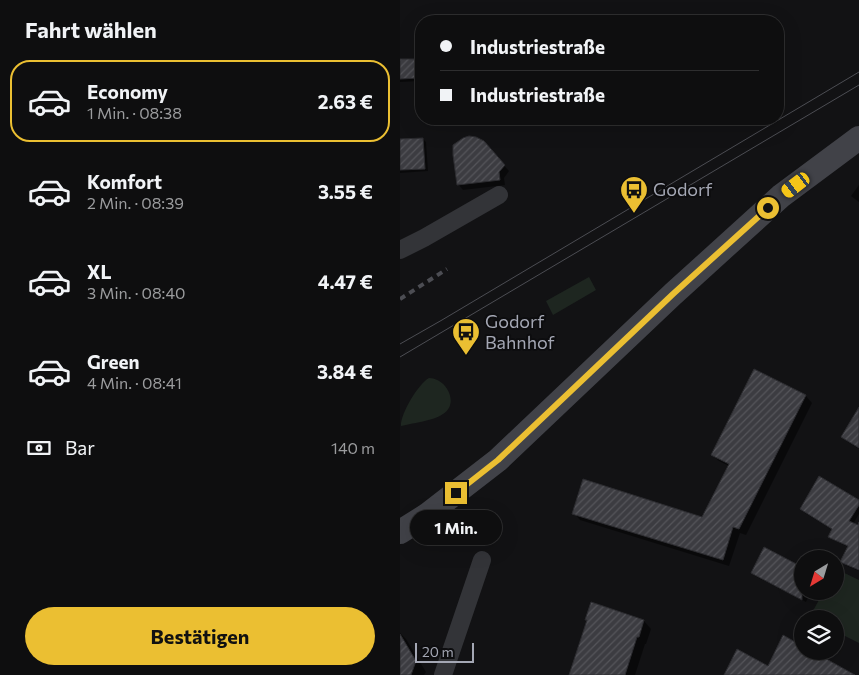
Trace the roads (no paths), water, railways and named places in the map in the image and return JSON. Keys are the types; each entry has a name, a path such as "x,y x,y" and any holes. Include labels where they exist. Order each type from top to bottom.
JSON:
{"main road":[{"path":"400,532 427,515 498,460 673,294 781,196 859,138"}],"street":[{"path":"400,250 500,195"},
{"path":"443,675 482,560"}],"tram line":[{"path":"784,117 859,72"},
{"path":"400,357 859,85"},
{"path":"400,344 770,125"}],"railway":[{"path":"400,299 447,269"}],"place":[{"name":"Godorf","path":"634,214"},
{"name":"Godorf Bahnhof","path":"466,356"}]}
